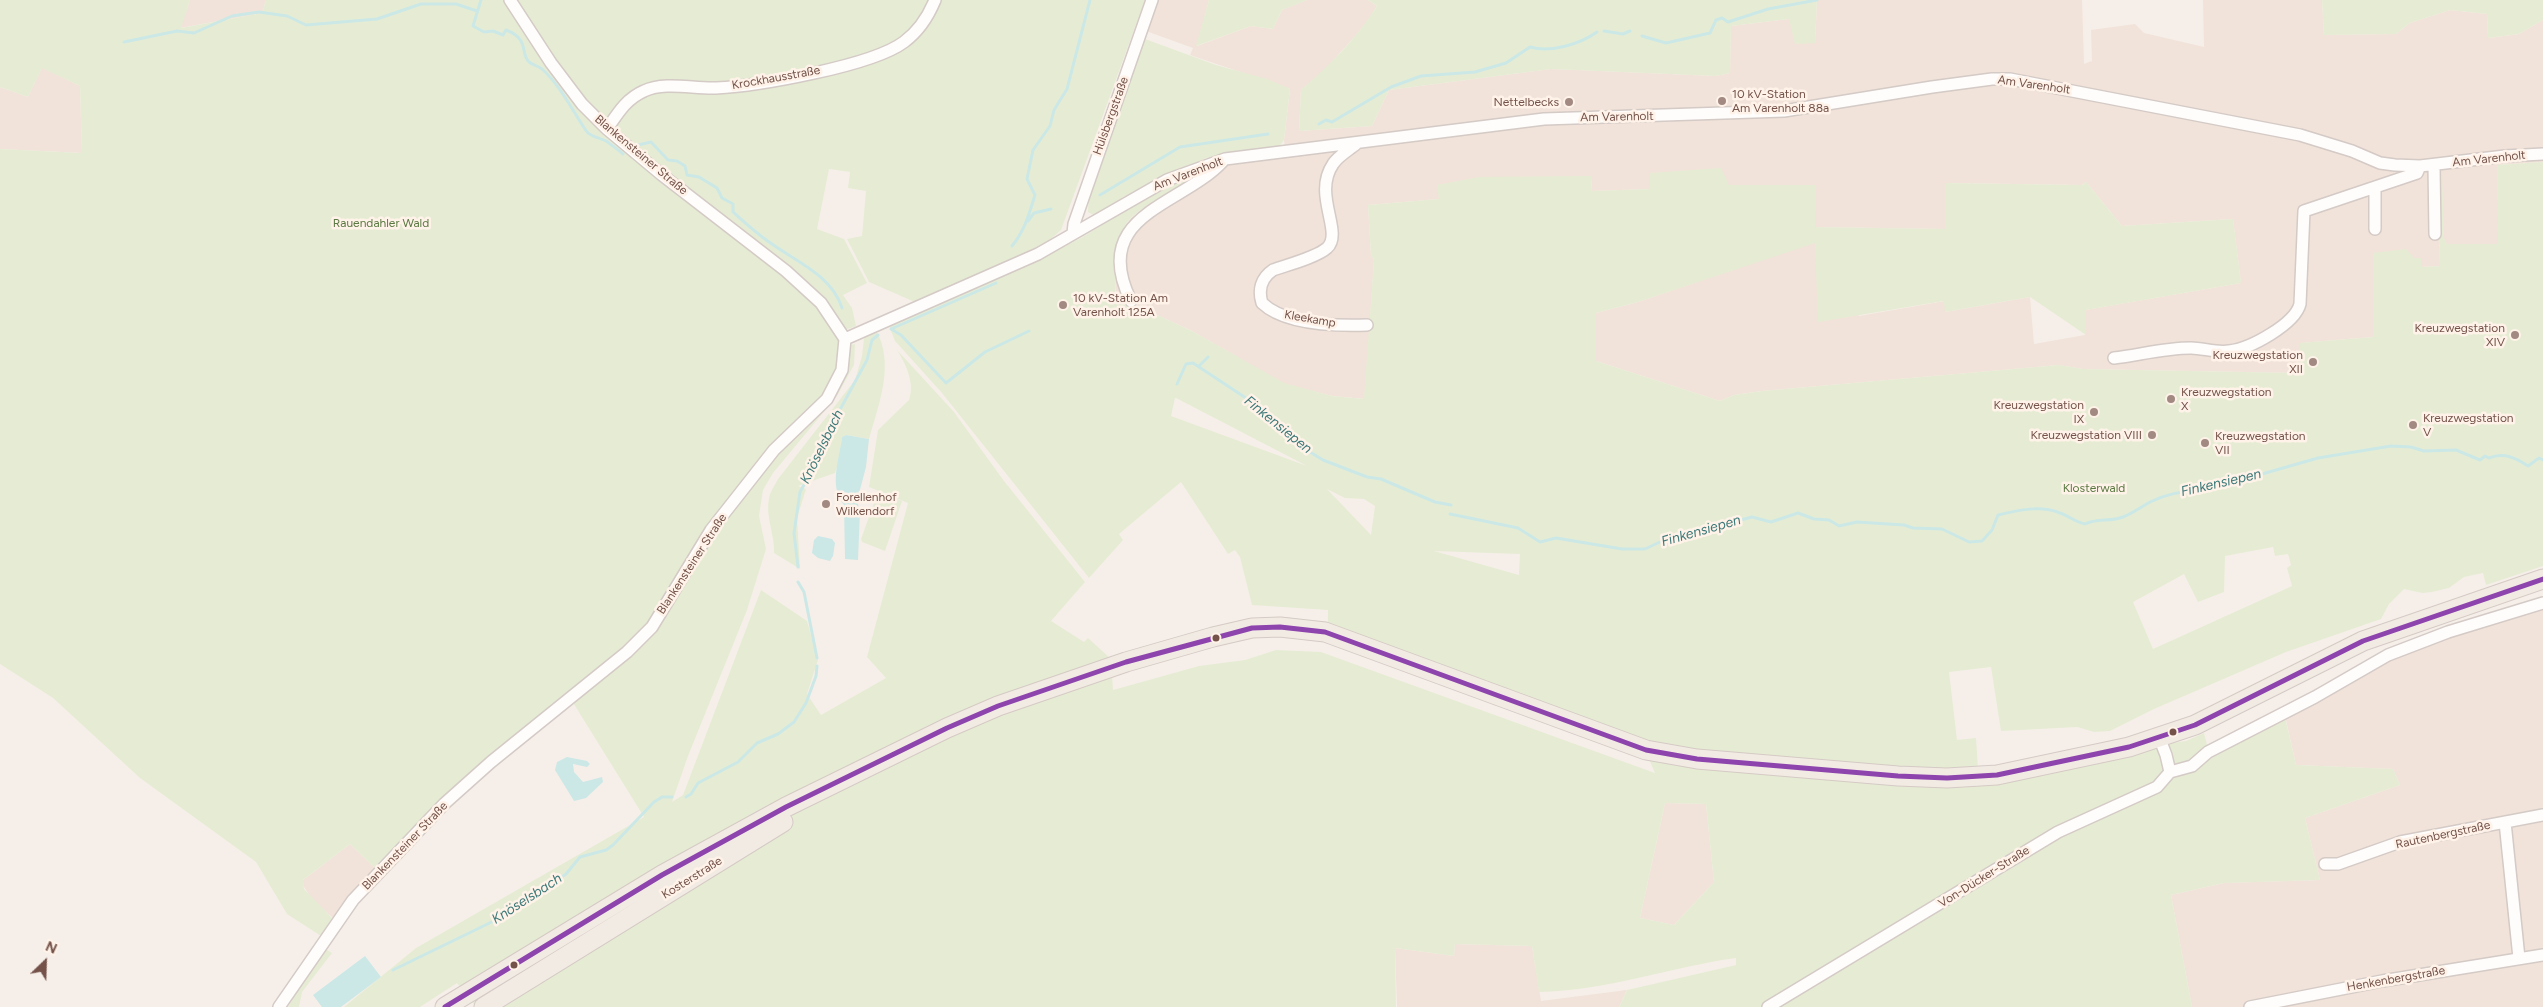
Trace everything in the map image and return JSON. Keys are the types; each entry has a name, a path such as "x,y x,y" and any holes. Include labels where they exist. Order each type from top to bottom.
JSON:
{"main road":[{"name":"Kosterstraße","path":"453,1006 662,875 831,784 989,709 1061,683 1213,637 1252,628 1280,627 1326,632 1646,750 1680,757 1848,772 1947,778 2020,771 2102,754 2159,738 2195,725 2363,641 2543,580"},
{"name":"Kosterstraße","path":"484,1007 900,752"}],"street":[{"name":"Blankensteiner Straße","path":"279,1007 353,900 444,804 491,762 627,652 652,627 711,530 774,450 827,399 842,370 845,339 821,303 786,271 662,175 607,129 582,104 551,63 510,0"},
{"name":"Krockhausstraße","path":"607,129 623,105 644,91 659,86 717,88 752,83 814,72 856,62 890,51 917,31 927,19 935,0"},
{"name":"Hülsbergstraße","path":"1073,233 1074,224 1096,158 1152,0"},
{"name":"Am Varenholt","path":"845,339 1038,254 1167,180 1224,159 1544,119 1784,111 1992,79 2041,84 2300,135 2352,151 2380,163 2420,166 2505,156 2543,154"},
{"name":"Kleekamp","path":"1356,144 1333,163 1325,179 1323,191 1332,230 1331,243 1326,249 1274,270 1268,274 1260,289 1262,303 1275,313 1326,325 1366,325"},
{"path":"1131,301 1122,282 1121,264 1126,239 1139,219 1157,205 1212,173 1224,159"},
{"name":"Am Varenholt","path":"2434,165 2436,234"},
{"name":"Am Varenholt","path":"2114,358 2190,348 2227,352 2238,350 2290,321 2298,313 2300,304 2304,211 2417,173 2420,166"},
{"path":"2375,187 2375,229"},
{"path":"2159,738 2170,772 2192,766 2208,752 2315,697 2388,655 2448,632 2543,602"},
{"name":"Von-Dücker-Straße","path":"1768,1007 2058,832 2157,787 2170,772"},
{"name":"Rautenbergstraße","path":"2325,864 2338,864 2400,842 2543,815"},
{"name":"Rautenbergstraße","path":"2505,822 2519,958"},
{"name":"Henkenbergstraße","path":"2250,1007 2543,955"}],"shaded area":[{"path":"190,0 266,0 262,13 180,28"},
{"path":"1157,0 1209,0 1197,46 1251,26 1273,29 1282,10 1307,0 1368,0 1377,6 1366,24 1321,74 1301,90 1299,131 1372,126 1389,90 1551,69 1716,76 1730,73 1731,26 1789,19 1815,42 1817,0 2082,0 2084,64 2092,61 2091,30 2135,24 2144,33 2204,47 2203,0 2322,0 2324,35 2396,34 2410,23 2450,10 2487,14 2488,38 2519,34 2543,20 2543,162 2497,165 2499,244 2447,244 2444,239 2437,171 2440,266 2421,267 2373,260 2373,337 2301,343 2298,373 2083,369 2059,365 1762,391 1734,395 1720,401 1596,361 1596,313 1638,302 1815,242 1859,316 1945,301 1945,312 2030,297 2034,344 2085,335 2085,310 2241,283 2233,219 2122,226 2086,182 2082,185 1945,183 1945,229 1815,227 1815,185 1729,185 1650,173 1650,189 1592,191 1591,176 1439,199 1368,205 1371,255 1374,260 1365,399 1332,396 1284,384 1192,331 1116,296 1115,268 1119,243 1130,219 1150,205 1221,164 1286,155 1284,140 1290,89 1190,55 1193,48 1146,31"},
{"path":"42,67 80,86 82,153 0,149 0,87 28,97"},
{"path":"2543,607 2543,1007 2192,1007 2171,895 2224,883 2320,880 2305,818 2400,785 2393,769 2296,765 2284,711 2356,667 2421,639"},
{"path":"1665,803 1706,804 1714,882 1674,925 1640,918"},
{"path":"350,844 375,868 333,918 314,902 302,884 303,880"},
{"path":"1455,944 1532,946 1541,1001 1627,990 1619,1007 1397,1007 1395,948 1454,956"}],"green space":[{"name":"Rauendahler Wald","path":"0,0 190,0 181,28 262,13 266,0 1145,0 1061,230 1038,250 917,303 869,282 847,239 862,236 866,191 848,188 850,172 829,169 817,229 844,239 867,283 843,295 852,308 856,326 840,332 837,368 823,395 771,448 677,576 647,624 624,650 464,780 375,868 350,844 303,880 304,889 332,918 321,936 287,914 256,862 140,778 53,698 0,664 0,149 82,153 80,86 42,68 28,97 0,87"},
{"path":"1209,0 1307,0 1282,10 1273,29 1251,26 1196,46"},
{"path":"1368,0 1817,0 1815,43 1795,44 1789,19 1731,26 1730,73 1716,76 1551,69 1389,90 1372,126 1299,131 1301,90 1342,51 1361,29 1377,6"},
{"path":"2322,0 2543,0 2543,20 2519,34 2488,38 2487,14 2450,10 2410,23 2396,34 2324,35"},
{"path":"1145,39 1216,65 1267,79 1290,89 1284,140 1279,147 1206,158 1123,197 1097,217 1088,212 1089,189"},
{"name":"Klosterwald","path":"2543,162 2543,566 2486,585 2483,573 2464,577 2449,588 2432,592 2422,593 2404,589 2389,604 2381,619 2286,652 2154,709 2110,731 2094,732 2077,727 2001,731 1991,667 1949,672 1957,740 1976,738 1978,769 2186,741 2204,733 2209,753 2285,717 2296,765 2393,769 2400,785 2305,818 2320,880 2224,883 2171,895 2192,1007 1619,1007 1627,990 1736,965 1736,958 1589,988 1539,992 1532,946 1455,944 1454,956 1395,948 1396,1007 476,1007 457,983 420,1007 344,1007 416,948 644,817 572,701 656,628 748,487 845,372 851,345 855,344 854,365 837,396 773,473 763,490 759,516 766,549 747,610 688,756 672,802 683,795 761,590 807,621 818,660 807,694 821,715 886,678 867,657 908,503 869,487 878,430 909,400 911,394 909,374 897,350 954,412 1004,481 1085,582 1051,621 1084,642 1088,638 1111,659 1113,690 1199,666 1245,660 1276,650 1321,652 1655,773 1640,739 1328,627 1328,610 1252,605 1240,557 1235,550 1228,554 1181,482 1119,534 1123,540 1089,578 942,393 895,341 889,326 1023,267 1081,238 1150,195 1201,173 1201,176 1147,206 1125,225 1121,234 1117,255 1116,296 1192,331 1284,383 1332,396 1364,399 1374,260 1371,255 1368,205 1439,199 1437,185 1479,177 1591,176 1592,191 1650,189 1650,173 1721,168 1729,185 1816,185 1815,227 1945,229 1945,183 2082,185 2086,182 2122,226 2233,219 2241,283 2086,310 2086,335 2030,297 1945,312 1944,301 1818,322 1815,243 1638,302 1596,313 1596,361 1720,401 1734,395 1762,391 2059,365 2083,369 2298,373 2300,343 2373,337 2373,253 2406,249 2414,258 2421,258 2421,267 2440,266 2437,171 2442,171 2444,238 2447,244 2498,244 2497,165","holes":["1176,398 1307,466 1171,416","1327,489 1345,498 1364,499 1375,506 1371,535","2273,547 2275,556 2288,554 2291,565 2287,568 2292,586 2153,649 2133,602 2184,574 2198,602 2224,592 2225,556","1434,551 1520,554 1519,575","1665,803 1706,804 1714,882 1674,925 1640,918"]},
{"path":"876,330 882,343 885,370 881,398 869,439 846,435 842,437 840,458 835,473 798,486 806,489 797,518 800,569 774,553 768,512 771,491 778,479 855,380 862,356 864,338"},
{"path":"878,492 902,501 885,551 862,542 861,539"},
{"path":"324,948 332,953 302,992 299,1007 288,1007"}],"water":[{"path":"846,435 869,439 866,467 857,501 860,511 858,560 845,559 844,505 839,497 836,481 842,437"},
{"path":"818,536 832,539 835,543 833,556 830,561 818,558 812,553 814,540"},
{"path":"567,757 587,761 590,764 587,767 573,764 574,772 583,782 602,777 603,782 586,798 574,801 555,770 557,762"},
{"path":"365,956 381,977 341,1007 322,1007 313,995"}],"waterway":[{"path":"481,0 473,26 484,32 493,31 503,35 506,30 514,34 523,46 526,59 542,69 555,83 587,132 606,141 623,154"},
{"name":"Knöselsbach","path":"1012,246 1029,215 1035,195 1027,179 1033,150 1050,126 1054,110 1067,89 1090,0"},
{"path":"1642,36 1666,43 1710,33 1716,20 1722,18 1728,22 1768,9 1817,0"},
{"path":"124,42 177,31 194,33 232,16 259,12 287,16 306,25 377,19 421,4 456,4 477,11"},
{"path":"1604,31 1623,34 1630,31"},
{"path":"1319,124 1326,120 1332,122 1391,87 1421,76 1475,72 1506,63 1530,47 1547,49 1574,44 1597,32"},
{"path":"1100,195 1180,147 1268,134"},
{"path":"638,145 651,142 668,160 677,161 685,166 687,175 699,177 717,188 722,198 733,204 733,212 752,229 822,278 837,297 842,308"},
{"path":"1028,221 1034,213 1051,209"},
{"name":"Knöselsbach","path":"891,329 996,283"},
{"name":"Finkensiepen","path":"891,329 901,335 946,383 985,352 1029,331"},
{"name":"Knöselsbach","path":"798,567 794,533 800,492 819,458 824,439 867,360 872,340 878,335"},
{"path":"1199,366 1208,357"},
{"name":"Finkensiepen","path":"1177,384 1186,364 1193,363 1264,410 1305,449 1323,460 1367,477 1381,479 1435,502 1451,505"},
{"name":"Finkensiepen","path":"1450,514 1518,528 1540,542 1556,538 1622,549 1645,549 1660,542 1752,517 1771,522 1798,513 1814,519 1829,520 1839,526 1857,522 1942,529 1969,542 1982,541 1992,530 1998,515 2006,513 2029,509 2045,509 2060,513 2085,524 2127,515 2167,495 2180,492 2199,492 2318,458 2391,446 2411,447 2424,451 2456,450 2480,460 2485,456 2489,458 2505,456 2514,458 2528,466 2539,458 2543,460"},
{"name":"Knöselsbach","path":"798,582 804,592 817,658"},
{"name":"Knöselsbach","path":"686,797 691,794 698,783 738,762 757,743 778,734 794,722 806,703 816,676 817,666"},
{"name":"Knöselsbach","path":"393,970 506,915 566,874 580,857 606,850 613,845 654,802 662,797 672,797"}],"transit line":[{"path":"445,1007 662,875 786,807 947,728 998,706 1126,662 1252,628 1280,627 1325,632 1646,750 1697,759 1898,776 1947,778 1997,775 2129,747 2195,725 2363,641 2543,579"}],"place":[{"name":"10 kV-Station Am Varenholt 88a","path":"1722,101"},
{"name":"Nettelbecks","path":"1569,102"},
{"name":"10 kV-Station Am Varenholt 125A","path":"1063,305"},
{"name":"Kreuzwegstation XIV","path":"2515,335"},
{"name":"Kreuzwegstation XII","path":"2313,362"},
{"name":"Kreuzwegstation X","path":"2171,399"},
{"name":"Kreuzwegstation IX","path":"2094,412"},
{"name":"Kreuzwegstation V","path":"2413,425"},
{"name":"Kreuzwegstation VIII","path":"2152,435"},
{"name":"Kreuzwegstation VII","path":"2205,443"},
{"name":"Forellenhof Wilkendorf","path":"826,504"}]}
